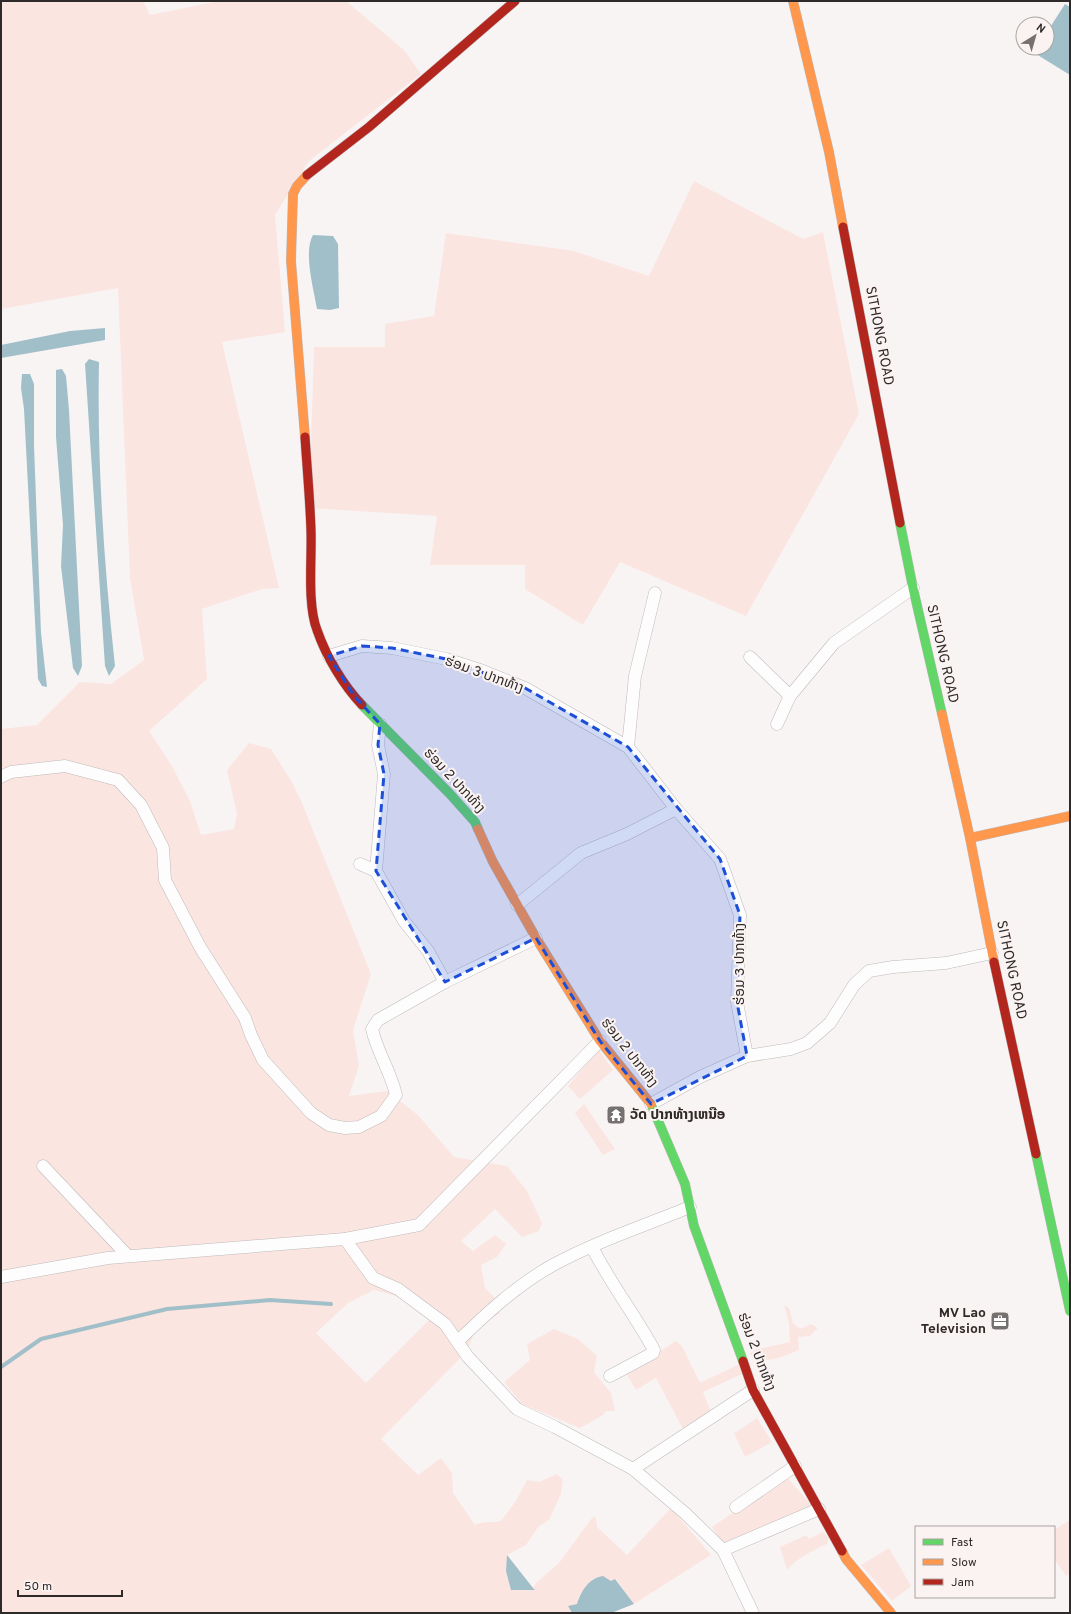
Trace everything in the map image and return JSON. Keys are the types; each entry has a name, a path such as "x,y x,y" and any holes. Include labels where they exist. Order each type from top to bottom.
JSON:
{"street":[{"name":"ຮ່ອມ 2 ປາກທ້າງ","path":"515,1 348,145 302,178 295,186 293,194 291,261 303,395 311,531 311,594 316,629 329,656 354,696 450,794 475,822 493,862 536,938 600,1041 650,1104 685,1184 694,1226 753,1390 846,1559 891,1613"},
{"name":"SITHONG ROAD","path":"793,1 830,160 913,588 970,838 992,953 1070,1311"},
{"path":"776,724 790,696 834,643 913,588"},
{"path":"628,747 635,676 655,593"},
{"name":"ຮ່ອມ 3 ປາກທ້າງ","path":"329,656 362,646 392,648 446,659 483,671 525,688 628,747 676,809 720,860 740,915 737,1002 747,1056"},
{"path":"750,657 790,696"},
{"path":"376,872 384,774 378,745 380,724"},
{"path":"1,777 11,772 65,766 118,780 141,806 164,848 165,880 200,947 245,1018 250,1035 263,1060 311,1113 329,1125 345,1128 359,1127 381,1116 396,1095 394,1085 375,1044 372,1030 378,1020 445,982 536,938"},
{"path":"517,905 581,853 627,834 676,809"},
{"path":"970,838 1070,816"},
{"path":"360,864 376,872 404,921 428,951 445,982"},
{"path":"650,1104 700,1077 747,1056 791,1049 807,1043 830,1023 854,985 869,971 894,967 946,963 992,953"},
{"path":"1,1278 108,1258 345,1239 419,1225 600,1041"},
{"path":"43,1166 128,1256"},
{"path":"458,1341 502,1300 552,1265 690,1207"},
{"path":"345,1239 373,1278 404,1293 445,1324 468,1357 517,1409 555,1427 633,1469 686,1514 723,1550 752,1613"},
{"path":"592,1247 602,1267 626,1301 654,1350 653,1353 610,1376"},
{"path":"633,1469 753,1390"},
{"path":"736,1507 795,1466"},
{"path":"723,1550 819,1509"}],"highlighted area":[{"path":"362,646 392,648 446,659 525,688 628,747 720,859 740,915 737,1002 747,1056 651,1104 600,1041 536,938 445,982 376,871 384,774 378,745 380,724 354,696 329,656"}],"shaded area":[{"path":"1,1 143,1 150,15 219,1 346,1 404,50 421,74 309,161 275,215 285,332 222,342 279,588 262,589 202,609 207,679 149,731 172,766 190,801 201,835 234,829 237,814 227,770 249,743 271,749 292,782 302,803 371,974 353,1030 359,1066 349,1096 387,1091 418,1115 454,1157 507,1166 527,1191 542,1223 539,1231 522,1237 495,1209 461,1241 473,1251 495,1235 506,1244 497,1257 481,1265 485,1288 495,1298 500,1313 475,1329 468,1350 381,1439 418,1475 441,1458 452,1473 453,1493 475,1525 501,1521 516,1501 527,1480 539,1482 557,1474 563,1480 561,1494 549,1520 538,1527 526,1545 507,1555 534,1590 533,1588 537,1582 559,1563 592,1518 596,1517 597,1527 627,1555 671,1508 711,1555 634,1604 616,1579 611,1581 603,1576 579,1597 577,1604 568,1606 572,1613 1,1613 1,729 37,725 80,682 111,684 144,660 130,578 118,288 1,309","holes":["374,1290 404,1298 424,1316 432,1317 366,1383 316,1333 348,1303"]},
{"path":"694,181 803,239 823,232 859,414 746,616 620,562 583,625 525,589 525,565 430,565 437,516 309,508 314,347 385,347 385,324 434,316 446,233 574,251 649,276"},
{"path":"599,1050 613,1070 580,1099 568,1086"},
{"path":"584,1104 615,1149 603,1155 575,1113"},
{"path":"784,1305 789,1308 793,1323 800,1329 811,1324 818,1328 810,1336 798,1337 799,1350 774,1359 768,1360 756,1358 750,1354 754,1350 790,1342 789,1324"},
{"path":"554,1329 578,1339 597,1356 594,1372 611,1393 615,1411 606,1411 603,1415 580,1428 522,1404 504,1382 530,1360 527,1344"},
{"path":"676,1341 682,1346 699,1381 702,1382 740,1364 742,1374 703,1392 711,1412 683,1429 656,1378 636,1390 626,1373"},
{"path":"757,1418 772,1442 745,1457 733,1431 735,1433"},
{"path":"786,1476 813,1507 723,1545 712,1527"},
{"path":"1070,1520 1070,1574 1066,1576 1055,1560 1055,1529"},
{"path":"823,1532 829,1538 827,1544 801,1558 787,1570 780,1547 806,1535 809,1539"},
{"path":"889,1548 911,1586 892,1601 861,1565"}],"water":[{"path":"1065,4 1070,7 1070,75 1039,56 1055,56 1055,20"},
{"path":"313,235 333,236 338,244 339,308 330,310 317,309 309,261 310,242"},
{"path":"105,328 105,340 1,358 1,345 70,331"},
{"path":"89,359 99,362 99,438 102,514 115,666 109,676 105,666 85,364"},
{"path":"62,369 66,376 69,410 82,666 78,676 73,668 61,566 63,525 56,437 56,370"},
{"path":"22,374 30,374 34,384 34,445 41,633 47,687 42,686 38,679 24,409 21,388"},
{"path":"507,1555 535,1590 511,1590 506,1571"},
{"path":"603,1576 611,1581 615,1579 634,1604 611,1613 572,1613 568,1606 577,1604 586,1586 594,1579"}],"waterway":[{"path":"1,1367 41,1339 167,1309 270,1300 331,1304"}],"traffic: fast":[{"path":"900,523 913,588 942,714"},
{"path":"362,705 450,794 475,822 478,829"},
{"path":"651,1104 685,1184 694,1226 743,1361"},
{"path":"1036,1154 1070,1311"}],"traffic: slow":[{"path":"793,1 829,152 843,227"},
{"path":"305,437 291,261 293,194 297,186 307,175"},
{"path":"942,714 970,838 994,962"},
{"path":"970,838 1070,816"},
{"path":"478,829 493,862 536,938 600,1041 651,1104"},
{"path":"842,1551 846,1559 891,1613"}],"traffic: jam":[{"path":"307,175 369,127 515,1"},
{"path":"843,227 900,523"},
{"path":"305,437 311,531 311,595 314,619 317,630 330,660 348,688 362,705"},
{"path":"994,962 1036,1154"},
{"path":"743,1361 753,1390 842,1551"}],"place":[{"name":"ວັດ ປາກທ້າງເຫນືອ","path":"616,1115"},
{"name":"MV Lao Television","path":"1000,1321"}]}
